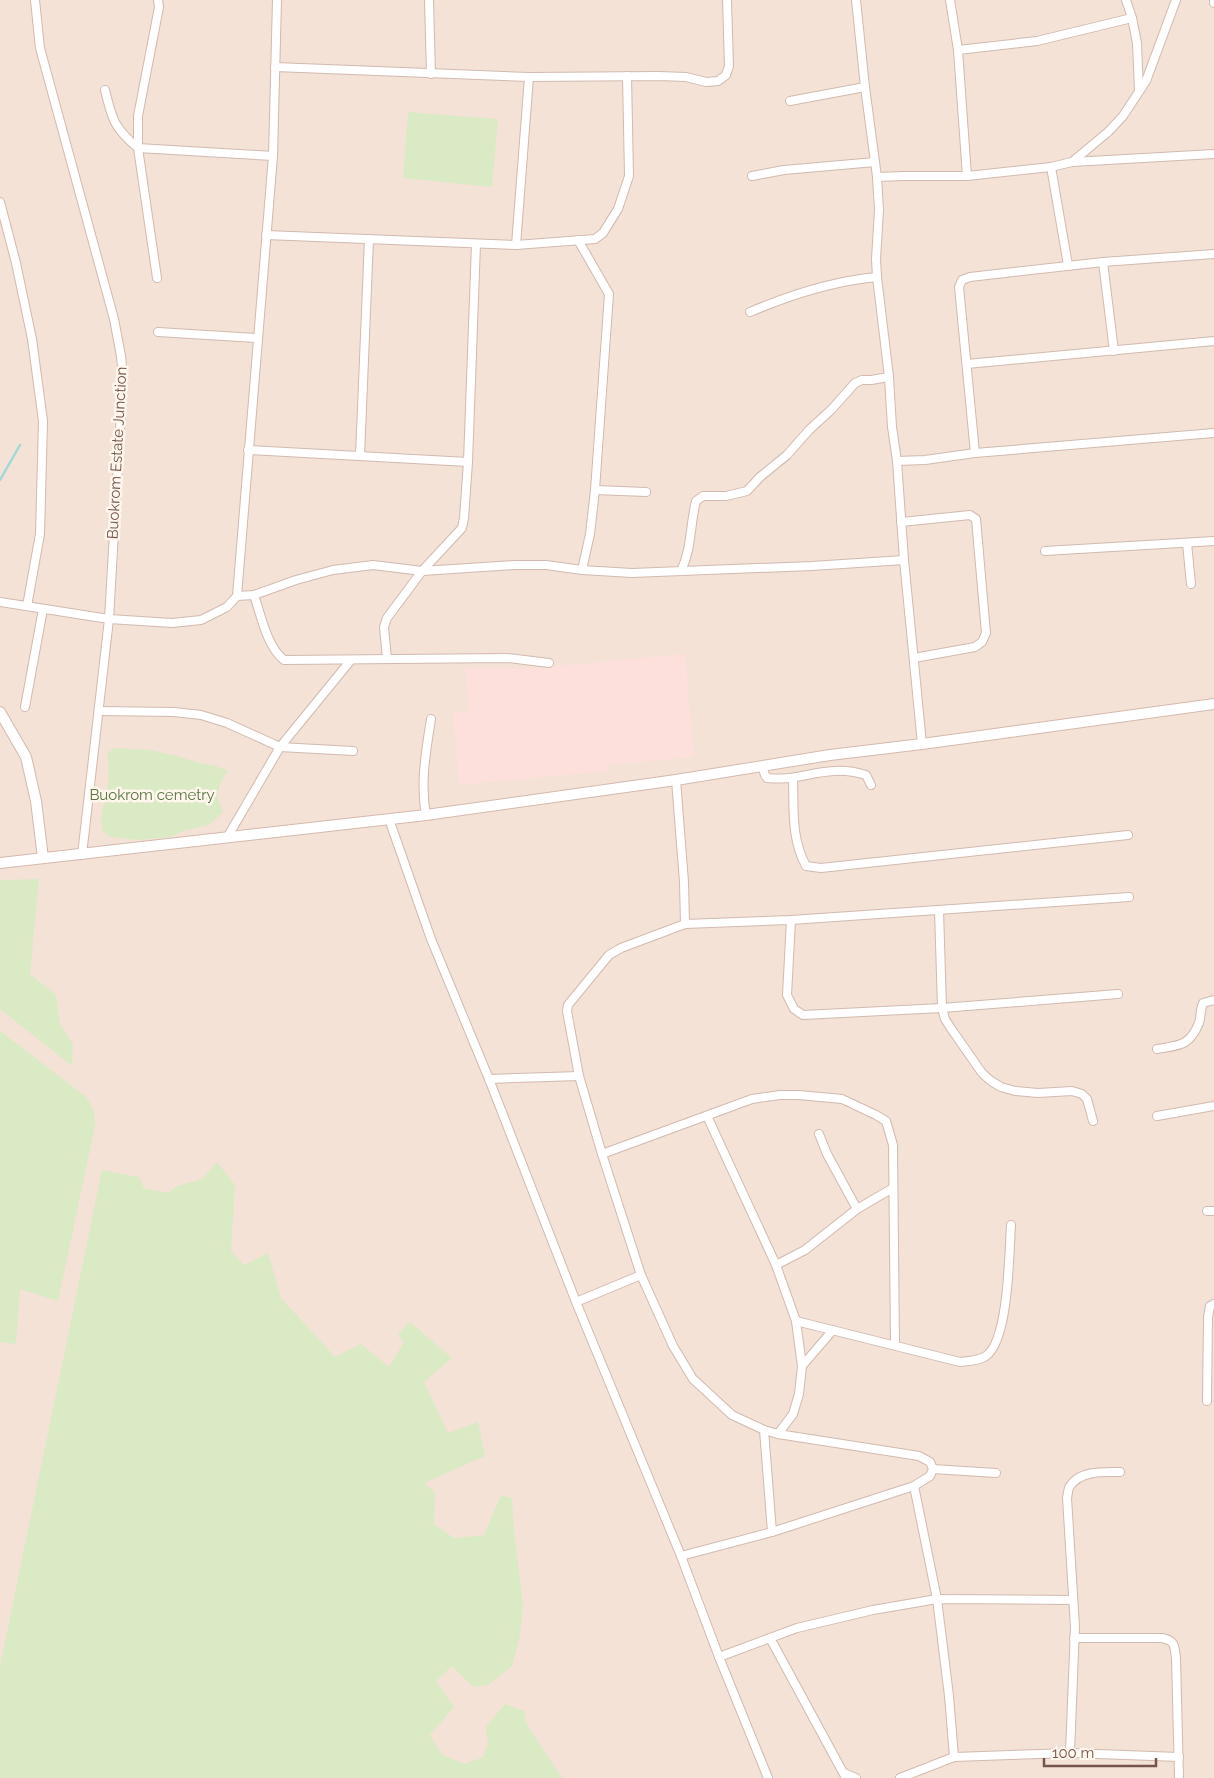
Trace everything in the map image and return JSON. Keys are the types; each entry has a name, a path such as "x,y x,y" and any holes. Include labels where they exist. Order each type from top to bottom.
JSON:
{"street":[{"name":"Buokrom Estate Junction","path":"35,0 40,48 104,281 121,356 123,377 109,619 82,855"},
{"path":"157,278 138,148 138,116 159,7 158,0"},
{"path":"0,602 109,619 172,623 201,620 227,607 237,596 272,156 277,0"},
{"path":"429,0 431,74"},
{"path":"275,67 529,77 627,76 686,78 706,82 718,81 726,75 729,66 727,0"},
{"path":"856,0 877,177 879,210 876,259 877,278 897,461 904,560 922,744"},
{"path":"950,0 958,50 967,176"},
{"path":"1126,0 1132,18 1136,42 1139,91"},
{"path":"1072,162 1124,116 1146,81 1176,0"},
{"path":"958,50 1038,41 1132,18"},
{"path":"266,235 516,245 595,239 603,233 618,209 629,176 627,76"},
{"path":"516,245 529,77"},
{"path":"790,101 865,87"},
{"path":"105,90 115,123 123,135 138,148 272,156"},
{"path":"877,177 967,176 1051,167 1072,162 1214,154"},
{"path":"752,176 784,170 875,162"},
{"path":"1051,167 1068,265"},
{"path":"0,202 16,263 32,339 42,421 40,534 27,606"},
{"path":"360,456 369,239"},
{"path":"578,240 609,294 595,490 590,534 582,570"},
{"path":"387,659 384,627 387,618 422,571 462,528 468,462 476,244"},
{"path":"975,453 958,287 962,280 970,277 1068,265 1214,254"},
{"path":"1104,262 1114,351"},
{"path":"750,312 784,298 816,289 857,279 877,278"},
{"path":"158,332 258,338"},
{"path":"967,364 1214,341"},
{"path":"681,571 691,541 696,501 703,496 726,496 747,491 760,476 787,455 856,383 862,380 888,377"},
{"path":"897,461 1214,433"},
{"path":"248,450 468,462"},
{"path":"595,490 646,492"},
{"path":"901,522 970,515 976,519 986,633 982,642 976,647 914,658"},
{"path":"1045,550 1214,541"},
{"path":"1187,543 1191,584"},
{"path":"237,596 254,595 296,580 333,570 373,566 422,571 514,565 546,565 582,570 632,573 812,566 904,560"},
{"path":"254,595 272,646 277,655 284,660 508,658 549,663"},
{"path":"25,707 43,609"},
{"path":"228,836 280,747 351,660"},
{"path":"0,863 389,819 676,780 830,755 1214,704"},
{"path":"99,711 174,712 201,716 227,723 280,747 353,751"},
{"path":"1,715 26,756 36,801 43,858"},
{"path":"426,814 423,799 424,766 431,719"},
{"path":"830,755 834,770"},
{"path":"762,766 767,778 793,779 834,770 850,771 866,775 871,785"},
{"path":"793,779 795,838 799,853 806,866 821,868 1128,835"},
{"path":"676,780 684,882 685,924"},
{"path":"389,819 431,939 489,1079 576,1302 681,1556 768,1778"},
{"path":"681,1556 772,1532 914,1486 930,1476 933,1469 930,1462 919,1456 778,1434 764,1430 732,1415 693,1379 674,1346 641,1275 579,1076 568,1005 610,955 621,948 685,924 791,920 1128,897"},
{"path":"939,910 944,1019 982,1073 1001,1087 1015,1091 1038,1093 1072,1091 1082,1094 1087,1099 1093,1121"},
{"path":"791,920 787,995 794,1009 803,1015 942,1008 1118,994"},
{"path":"1157,1049 1182,1044 1189,1040 1199,1023 1203,1004 1214,1000"},
{"path":"489,1079 579,1076"},
{"path":"602,1154 752,1099 800,1095 842,1099 886,1121 893,1145 895,1345"},
{"path":"1157,1116 1214,1106"},
{"path":"707,1116 776,1265 796,1320 802,1366 799,1394 793,1414 778,1434"},
{"path":"819,1134 827,1154 857,1209"},
{"path":"776,1265 805,1250 857,1209 893,1188"},
{"path":"796,1320 960,1362 975,1361 987,1356 997,1342 1004,1312 1011,1225"},
{"path":"576,1302 641,1275"},
{"path":"1207,1401 1208,1317 1210,1306 1214,1304"},
{"path":"802,1366 833,1330"},
{"path":"764,1430 772,1532"},
{"path":"933,1469 996,1473"},
{"path":"1070,1753 1074,1638 1067,1498 1070,1486 1080,1477 1093,1472 1120,1472"},
{"path":"914,1486 938,1599 954,1757"},
{"path":"719,1657 797,1628 873,1610 938,1599 1072,1600"},
{"path":"770,1638 845,1776 856,1778"},
{"path":"1074,1638 1162,1638 1173,1643 1176,1658 1180,1778"},
{"path":"900,1778 954,1757 1070,1753 1179,1757"}],"shaded area":[{"path":"0,0 1214,0 1214,1778 0,1778"},
{"path":"685,654 694,757 609,765 610,771 459,785 453,713 468,712 466,668 534,668"}],"green space":[{"path":"408,112 498,119 492,187 403,178"},
{"name":"Buokrom cemetry","path":"115,748 151,750 216,766 228,771 220,784 217,796 223,812 209,825 183,831 171,837 139,840 110,837 102,830 101,817 107,797 109,767 107,753"},
{"path":"39,879 30,974 56,995 60,1024 73,1044 72,1066 0,1009 0,880"},
{"path":"0,1031 85,1096 92,1106 95,1121 58,1301 20,1289 16,1344 0,1342"},
{"path":"217,1162 235,1185 231,1251 244,1265 268,1253 281,1298 335,1357 361,1344 389,1367 404,1342 398,1334 410,1322 452,1358 424,1382 448,1433 478,1422 485,1456 424,1483 435,1492 434,1524 454,1538 484,1535 501,1495 512,1498 523,1605 520,1635 512,1666 488,1685 473,1687 452,1666 436,1681 454,1707 430,1735 442,1755 465,1764 483,1757 488,1744 486,1727 505,1704 524,1711 527,1725 562,1778 0,1778 0,1666 102,1170 139,1177 144,1188 168,1193 177,1186 202,1179"}],"waterway":[{"path":"0,480 20,445"}]}
